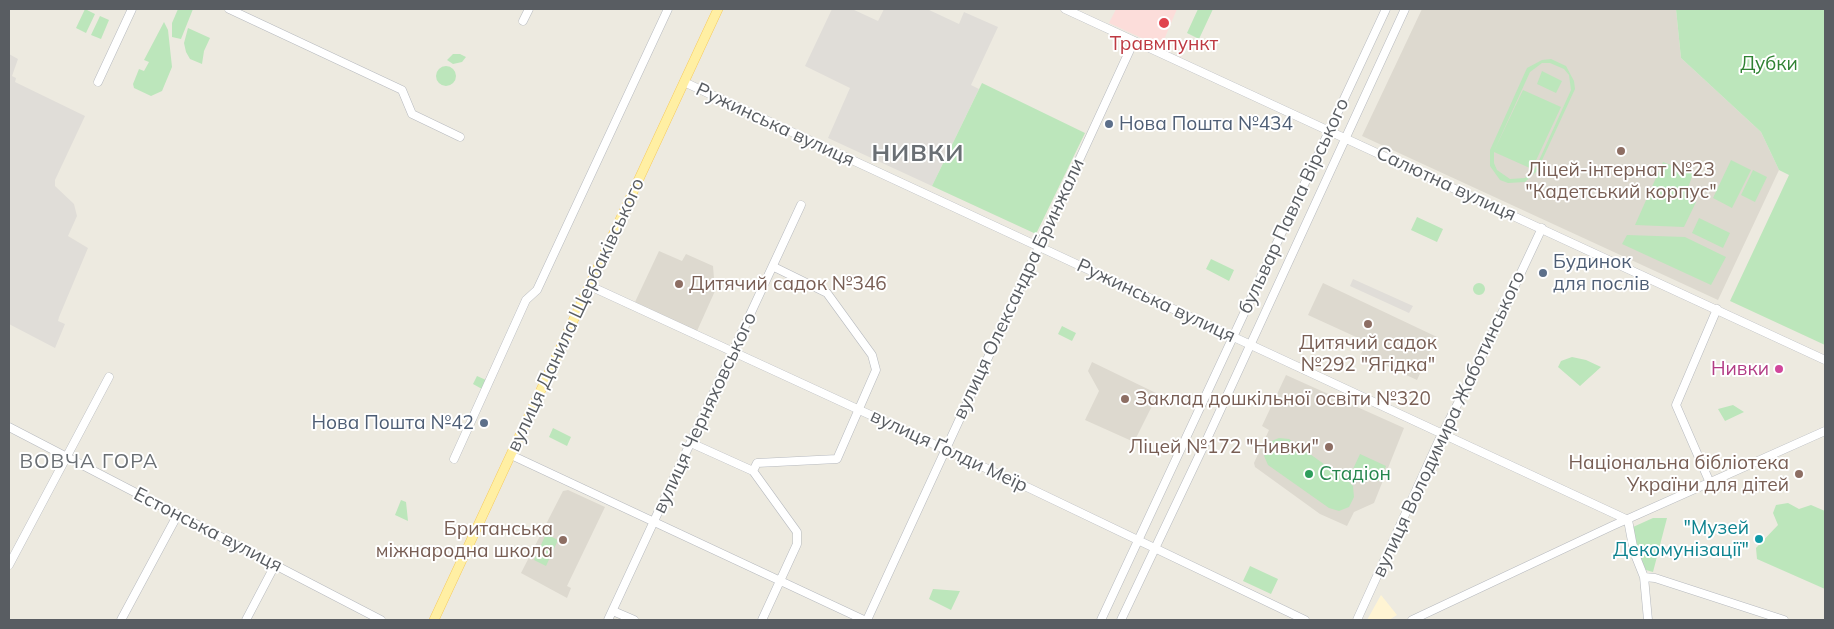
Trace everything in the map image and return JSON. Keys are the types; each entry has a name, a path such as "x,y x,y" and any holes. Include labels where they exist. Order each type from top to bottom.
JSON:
{"main road":[{"name":"вулиця Данила Щербаківського","path":"434,620 718,9"}],"street":[{"path":"98,82 132,9"},
{"path":"229,9 402,90 412,114 460,137"},
{"path":"523,21 528,9"},
{"path":"454,458 526,300 537,290 668,9"},
{"name":"Салютна вулиця","path":"1066,9 1825,360"},
{"name":"бульвар Павла Вірського","path":"1101,620 1386,9"},
{"name":"бульвар Павла Вірського","path":"1121,620 1405,9"},
{"name":"вулиця Олександра Бринжали","path":"866,620 1134,41"},
{"name":"Ружинська вулиця","path":"684,82 1628,520"},
{"name":"вулиця Черняховського","path":"608,620 774,267 801,205"},
{"name":"вулиця Володимира Жаботинського","path":"1357,620 1443,434 1542,228"},
{"path":"752,470 757,463 837,459 876,370 872,355 827,293 774,267"},
{"name":"вулиця Ґолди Меїр","path":"590,286 1155,547 1305,620"},
{"path":"1710,482 1676,405 1717,309"},
{"path":"9,565 109,377"},
{"name":"Естонська вулиця","path":"9,427 381,620"},
{"path":"1412,620 1825,431"},
{"path":"691,442 752,470 797,532 797,544 762,620"},
{"path":"511,455 866,620"},
{"path":"121,620 178,514"},
{"path":"1628,520 1634,552 1644,577 1648,620"},
{"path":"246,620 275,565"},
{"path":"1644,577 1655,578 1784,620"},
{"path":"613,611 634,620"}],"shaded area":[{"path":"832,9 852,9 878,21 884,9 927,9 959,24 964,12 998,27 971,85 979,89 932,186 828,138 850,88 805,66"},
{"path":"1116,9 1177,9 1161,47 1109,23"},
{"name":"Ліцей-інтернат №23 \"Кадетський корпус\"","path":"1422,9 1676,9 1681,58 1761,132 1779,170 1718,300 1362,136"},
{"path":"9,54 18,59 12,76 16,78 15,82 85,116 55,180 55,186 74,204 77,216 68,236 88,248 59,317 58,321 65,324 55,348 9,324"},
{"name":"Дитячий садок №346","path":"659,251 682,261 686,254 713,266 715,291 697,331 635,302"},
{"path":"1353,279 1413,306 1409,313 1350,286"},
{"name":"Дитячий садок №292 \"Ягідка\"","path":"1323,283 1437,337 1417,380 1361,354 1367,342 1308,315"},
{"name":"Заклад дошкільної освіти №320","path":"1092,362 1158,394 1134,442 1085,420 1099,391 1088,371"},
{"name":"Ліцей №172 \"Нивки\"","path":"1286,375 1404,428 1374,503 1354,512 1347,526 1320,514 1255,467 1254,463 1269,430 1262,426"},
{"name":"Британська міжнародна школа","path":"568,490 605,507 567,586 571,588 567,598 521,573 563,491"},
{"path":"1381,595 1397,615 1389,620 1367,620"}],"green space":[{"path":"85,9 95,14 86,33 76,28"},
{"path":"178,9 193,9 181,39 172,37 172,23"},
{"path":"1198,9 1213,9 1199,39 1187,33"},
{"name":"Дубки","path":"1676,9 1825,9 1825,345 1730,301 1789,175 1779,170 1761,132 1681,58"},
{"path":"100,16 109,20 101,39 91,35"},
{"path":"164,22 168,30 172,67 162,91 151,96 134,88 133,84 139,69 144,71 149,62 144,60"},
{"path":"188,28 210,38 204,51 202,64 190,59 186,52 184,43"},
{"path":"453,54 460,54 466,57 462,62 453,64 447,60"},
{"path":"1551,59 1566,66 1574,81 1575,89 1537,171 1525,182 1508,183 1500,180 1490,166 1490,150 1527,68 1542,60","holes":["1542,63 1550,63 1564,69 1569,75 1571,90 1536,167 1525,178 1510,179 1497,170 1494,163 1494,152 1532,169 1561,107 1523,90 1494,151 1530,72"]},
{"path":"442,66 450,66 456,72 456,80 450,86 442,86 436,80 436,72"},
{"path":"1542,71 1562,81 1556,93 1537,84"},
{"path":"982,83 1085,133 1036,234 932,186"},
{"path":"1731,160 1751,170 1732,208 1713,198"},
{"path":"1663,162 1693,174 1685,196 1696,202 1684,227 1635,225"},
{"path":"1753,170 1767,177 1755,202 1741,195"},
{"path":"1417,217 1443,229 1437,242 1411,230"},
{"path":"1699,218 1730,233 1723,248 1692,233"},
{"path":"1627,235 1685,237 1726,257 1711,285 1622,244"},
{"path":"1211,259 1234,270 1229,281 1206,269"},
{"path":"1477,283 1481,283 1485,289 1481,295 1477,295 1473,291 1473,287"},
{"path":"1062,326 1076,333 1072,341 1058,334"},
{"path":"1572,357 1586,360 1601,367 1580,386 1558,367 1561,361"},
{"path":"477,376 486,380 482,389 473,384"},
{"path":"1733,405 1744,412 1725,421 1718,409"},
{"path":"553,428 571,437 567,446 549,437"},
{"name":"Стадіон","path":"1279,438 1289,439 1349,482 1353,486 1354,497 1349,507 1339,511 1329,508 1268,465 1264,456 1266,447 1269,442"},
{"path":"1360,454 1386,466 1379,481 1353,469"},
{"path":"401,500 406,502 408,521 395,515"},
{"path":"1788,503 1799,509 1811,505 1825,511 1825,589 1757,559 1756,548 1778,525 1773,513 1776,505"},
{"path":"1653,518 1667,518 1653,572 1646,570 1637,552 1633,527"},
{"path":"546,534 558,540 546,566 534,560"},
{"path":"1250,566 1278,579 1271,594 1243,581"},
{"path":"933,589 960,591 951,610 929,599"}],"place":[{"name":"Травмпункт","path":"1164,23"},
{"name":"Нова Пошта №434","path":"1109,124"},
{"name":"Ліцей-інтернат №23 \"Кадетський корпус\"","path":"1621,151"},
{"name":"Будинок для послів","path":"1543,273"},
{"name":"Дитячий садок №346","path":"679,284"},
{"name":"Дитячий садок №292 \"Ягідка\"","path":"1368,324"},
{"name":"Нивки","path":"1779,369"},
{"name":"Заклад дошкільної освіти №320","path":"1125,399"},
{"name":"Нова Пошта №42","path":"484,423"},
{"name":"Ліцей №172 \"Нивки\"","path":"1329,447"},
{"name":"Стадіон","path":"1309,474"},
{"name":"Національна бібліотека України для дітей","path":"1799,474"},
{"name":"\"Музей Декомунізації\"","path":"1759,539"},
{"name":"Британська міжнародна школа","path":"563,540"}],"district":[{"name":"НИВКИ","path":"918,154"},
{"name":"ВОВЧА ГОРА","path":"89,462"}]}
